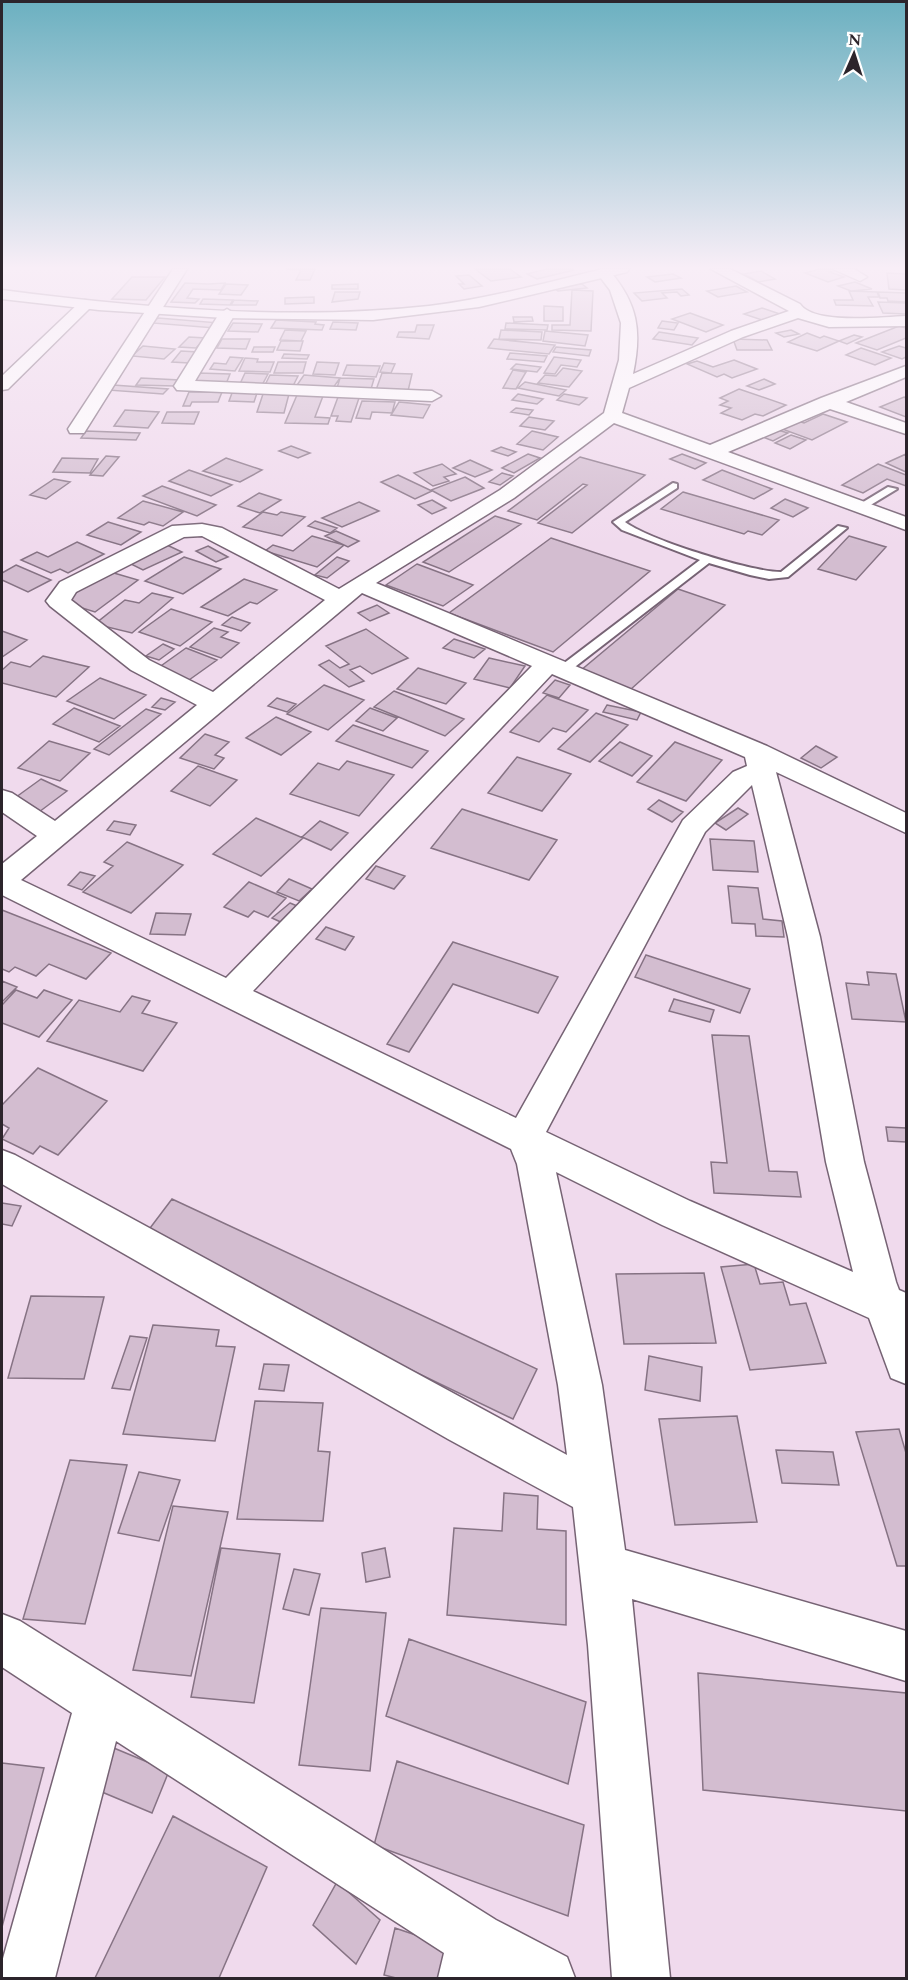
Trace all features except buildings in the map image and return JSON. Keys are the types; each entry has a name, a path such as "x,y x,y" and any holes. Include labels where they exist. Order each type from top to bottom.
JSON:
{"street":[{"path":"2,385 26,361"},
{"path":"77,429 99,391 107,385 121,361"},
{"path":"198,361 183,386 432,396"},
{"path":"629,361 612,416 507,494 349,591 2,882 676,1213 896,1308"},
{"path":"622,385 675,361"},
{"path":"711,452 906,371"},
{"path":"827,402 906,429"},
{"path":"612,416 906,524"},
{"path":"214,703 140,665 57,601 68,587 180,531 214,533 349,591 555,667 759,761 906,824"},
{"path":"231,994 555,667"},
{"path":"524,1138 693,827 759,761"},
{"path":"759,761 804,937 845,1162 876,1282 896,1308 906,1364"},
{"path":"2,799 56,835"},
{"path":"524,1138 536,1164 580,1384 613,1645 641,1978"},
{"path":"2,1166 444,1413 595,1494"},
{"path":"603,1567 906,1656"},
{"path":"2,1639 100,1703 472,1959 546,1978"},
{"path":"26,1978 100,1703"}],"lane":[{"path":"673,486 618,522 626,528 766,576 784,575 842,528"},
{"path":"860,507 892,489"},
{"path":"555,667 709,558"}]}
